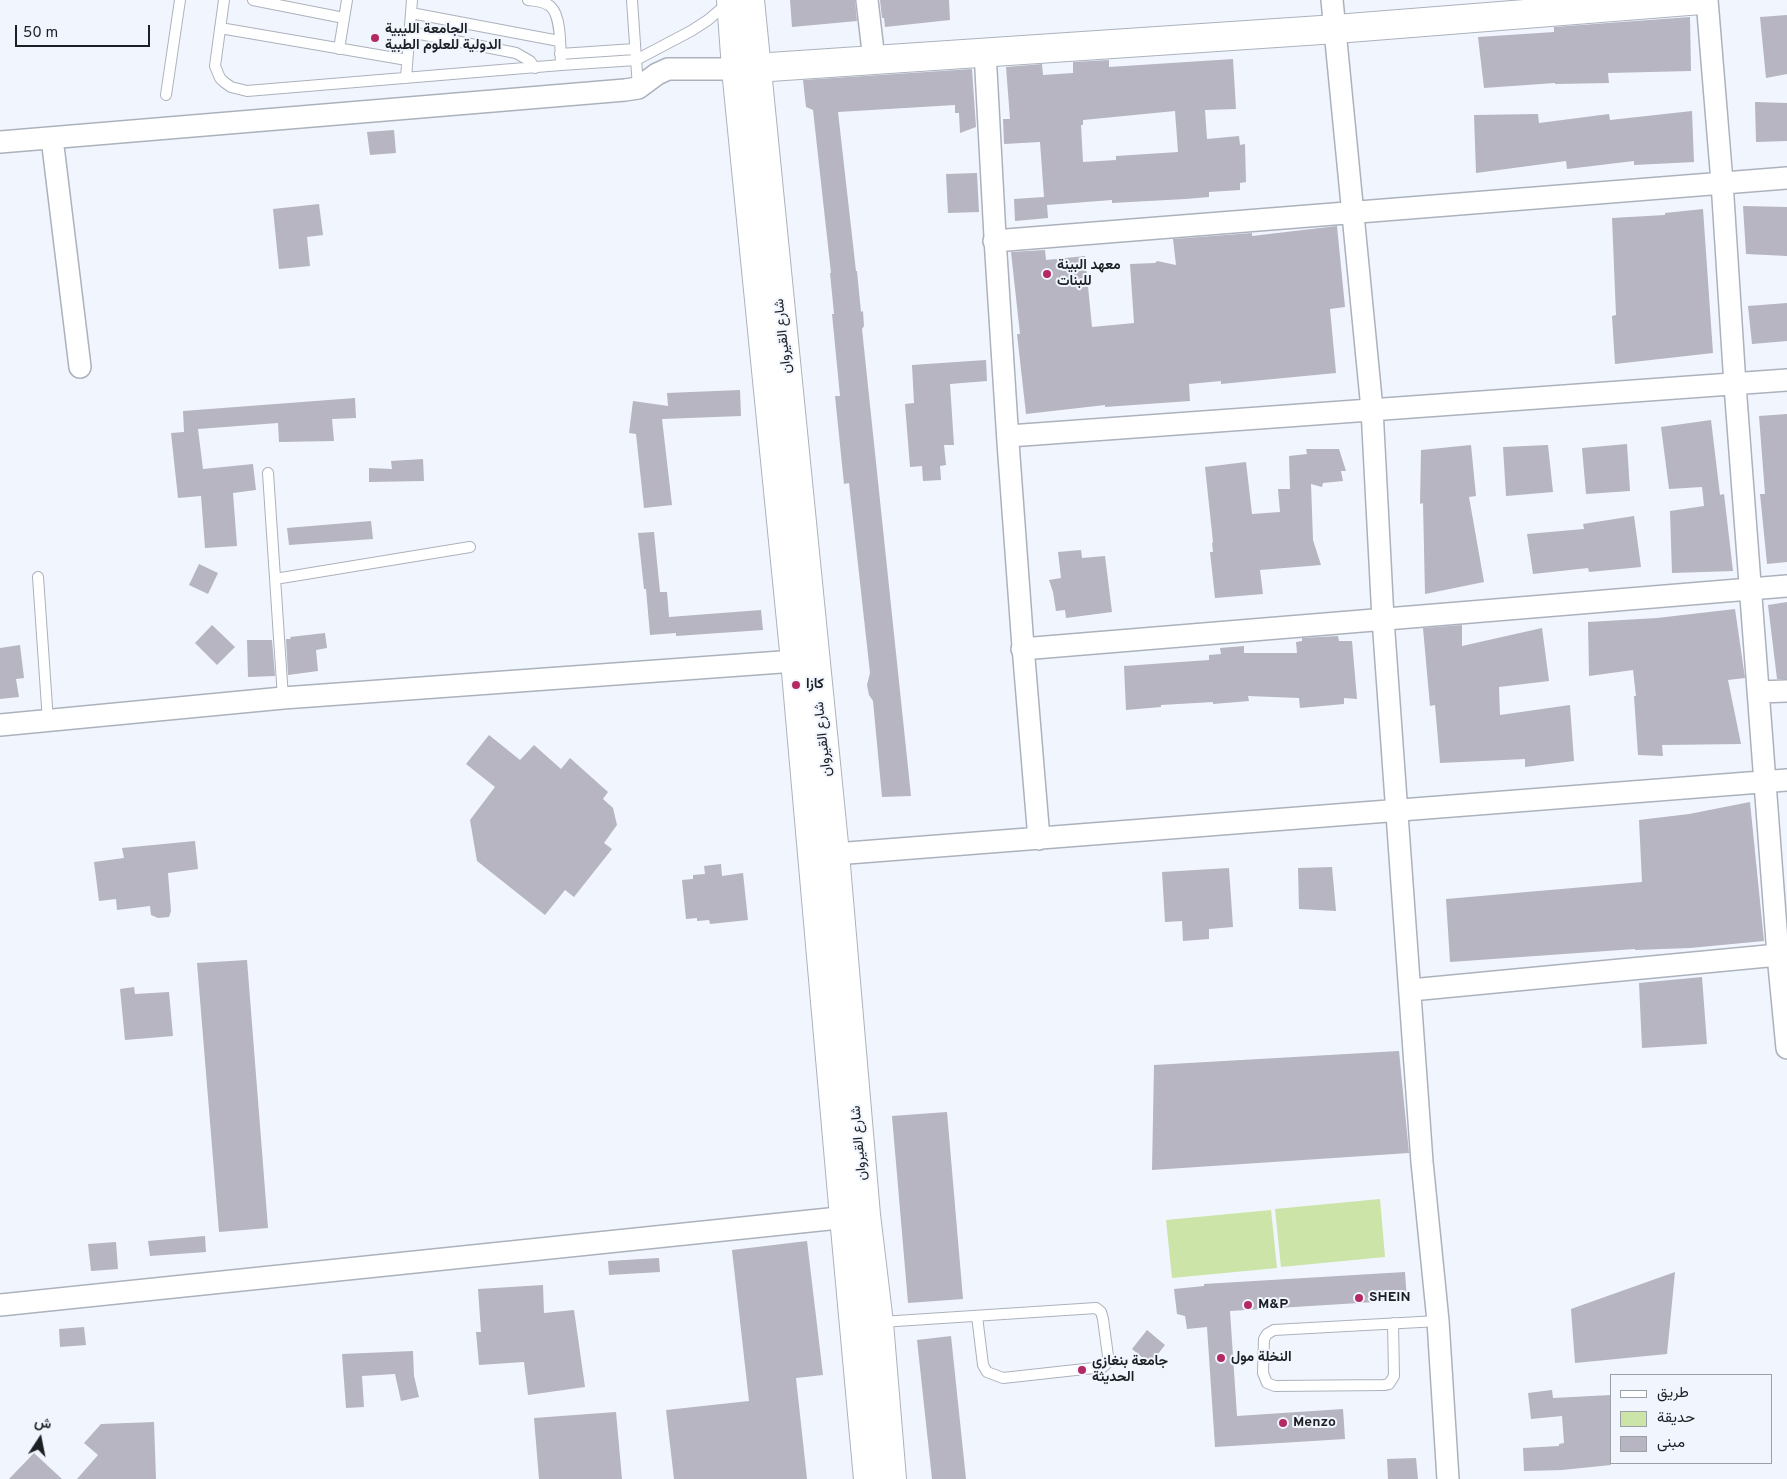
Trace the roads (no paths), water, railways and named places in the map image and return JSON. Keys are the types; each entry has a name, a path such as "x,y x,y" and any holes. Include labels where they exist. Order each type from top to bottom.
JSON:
{"main road":[{"name":"شارع القيروان","path":"737,0 835,854 868,1479"},
{"path":"746,68 1336,30 1701,0"},
{"name":"شارع القيروان","path":"746,68 795,660 855,1216 878,1323 892,1479"}],"street":[{"path":"867,0 874,60"},
{"path":"1332,0 1372,410 1383,619 1422,1162 1438,1321 1448,1479"},
{"path":"1707,0 1778,956 1787,1048"},
{"path":"985,52 994,241 1009,436 1022,649 1039,839"},
{"path":"0,142 638,88 657,74 668,69 746,68"},
{"path":"52,138 80,367"},
{"path":"994,241 1787,178"},
{"path":"1009,436 1787,380"},
{"path":"1022,649 1787,586"},
{"path":"0,725 283,698 795,660"},
{"path":"1758,692 1787,691"},
{"path":"835,854 1787,780"},
{"path":"1411,990 1778,956"},
{"path":"0,1305 855,1216"}],"lane":[{"path":"166,95 180,0"},
{"path":"224,0 215,66 216,72 224,82 239,90 636,60 702,24 737,0"},
{"path":"253,0 344,18"},
{"path":"339,49 345,0"},
{"path":"406,78 412,0"},
{"path":"528,0 551,7 557,18 561,65"},
{"path":"632,0 638,88"},
{"path":"411,13 559,41"},
{"path":"220,28 407,60"},
{"path":"410,32 516,53 530,61 535,68"},
{"path":"560,54 635,49"},
{"path":"268,473 283,698"},
{"path":"275,580 470,547"},
{"path":"38,577 48,721"},
{"path":"878,1323 977,1316 1096,1308 1101,1312 1103,1319 1108,1356 1106,1363 1103,1367 1003,1378 987,1372 984,1366 977,1316"},
{"path":"1393,1323 1394,1376 1389,1384 1275,1386 1267,1383 1263,1373 1264,1339 1266,1334 1274,1330 1393,1323 1438,1321"}],"place":[{"name":"الجامعة الليبية الدولية للعلوم الطبية","path":"375,38"},
{"name":"معهد البينة للبنات","path":"1047,274"},
{"name":"كازا","path":"796,685"},
{"name":"SHEIN","path":"1359,1298"},
{"name":"M&P","path":"1248,1305"},
{"name":"النخلة مول","path":"1221,1358"},
{"name":"جامعة بنغازي الحديثة","path":"1082,1370"},
{"name":"Menzo","path":"1283,1423"}]}
